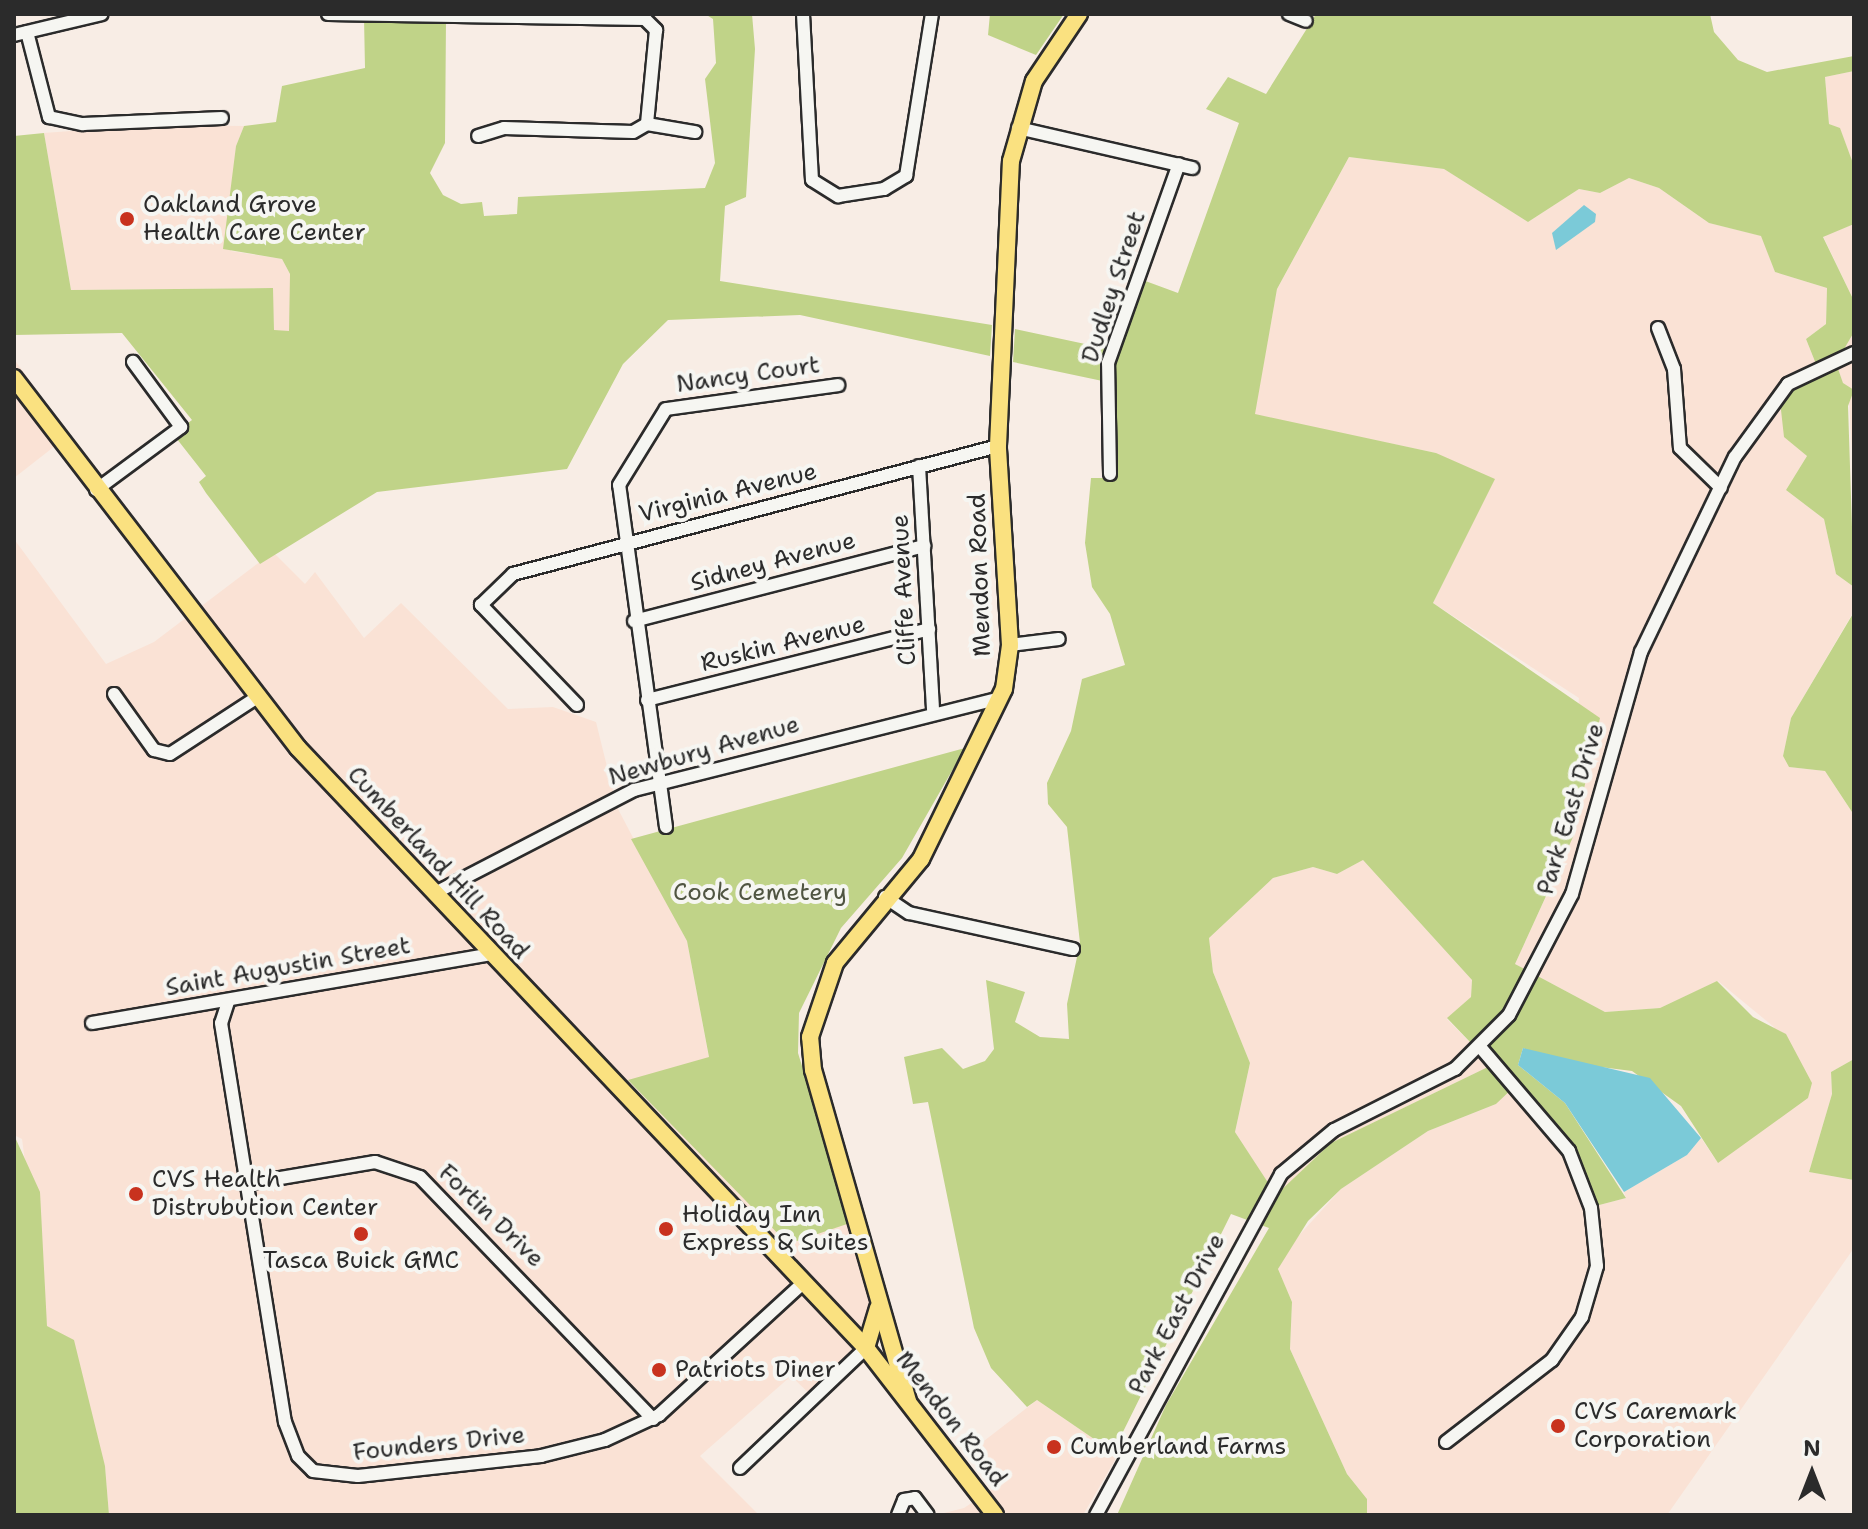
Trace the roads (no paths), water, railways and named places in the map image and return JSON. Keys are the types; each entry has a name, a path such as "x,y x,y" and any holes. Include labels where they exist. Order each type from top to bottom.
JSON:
{"main road":[{"name":"Mendon Road","path":"864,1354 889,1327 813,1070 810,1037 835,963 885,897 921,859 1000,698 1010,645 998,446 1018,128 1034,81 1079,14"},
{"name":"Cumberland Hill Road","path":"14,378 256,698 491,954 804,1282 864,1354"},
{"name":"Mendon Road","path":"864,1354 878,1326 877,1279"},
{"path":"889,1327 909,1405"},
{"name":"Mendon Road","path":"864,1354 909,1405 995,1515"}],"street":[{"path":"102,14 21,33 49,117 83,124 222,118"},
{"path":"328,14 645,19 656,30 647,124"},
{"path":"803,14 812,180 838,196 884,189 906,176 932,14"},
{"path":"1289,14 1306,21"},
{"path":"478,136 504,128 633,132 647,124 695,132"},
{"name":"Dudley Street","path":"1018,128 1185,166 1108,363 1110,474"},
{"path":"1658,328 1674,369 1680,448 1721,488"},
{"name":"Park East Drive","path":"1096,1515 1281,1174 1334,1130 1435,1081 1481,1048 1514,1006 1572,894 1641,652 1750,432 1788,384 1854,353"},
{"path":"96,490 181,427 133,362"},
{"name":"Nancy Court","path":"622,542 619,485 666,409 838,385"},
{"name":"Virginia Avenue","path":"577,705 481,605 521,569 998,446"},
{"name":"Cliffe Avenue","path":"919,466 933,712"},
{"path":"622,542 666,827"},
{"name":"Sidney Avenue","path":"634,621 924,546"},
{"name":"Ruskin Avenue","path":"647,700 929,629"},
{"path":"1010,645 1059,639"},
{"path":"114,694 154,750 170,754 256,698"},
{"name":"Newbury Avenue","path":"437,892 593,807 660,782 933,712 1000,698"},
{"path":"885,897 909,913 1073,949"},
{"name":"Saint Augustin Street","path":"92,1023 228,1002 239,994 491,954"},
{"name":"Founders Drive","path":"228,1002 221,1023 288,1434 313,1471 358,1476 541,1456 653,1419 804,1282"},
{"path":"1446,1442 1552,1360 1582,1317 1597,1266 1591,1208 1569,1151 1481,1048"},
{"name":"Fortin Drive","path":"245,1184 375,1162 420,1177 653,1419"},
{"path":"740,1468 864,1354"},
{"path":"898,1515 904,1500 915,1498 928,1515"}],"water":[{"path":"1584,205 1596,214 1595,222 1556,250 1552,233"},
{"path":"1523,1048 1650,1078 1701,1138 1687,1155 1624,1192 1565,1103 1518,1065"}],"place":[{"name":"Oakland Grove Health Care Center","path":"127,219"},
{"name":"CVS Health Distrubution Center","path":"136,1194"},
{"name":"Holiday Inn Express & Suites","path":"666,1229"},
{"name":"Tasca Buick GMC","path":"361,1234"},
{"name":"Patriots Diner","path":"659,1370"},
{"name":"CVS Caremark Corporation","path":"1558,1426"},
{"name":"Cumberland Farms","path":"1054,1447"}],"park label":[{"name":"Cook Cemetery","path":"760,893"}]}
